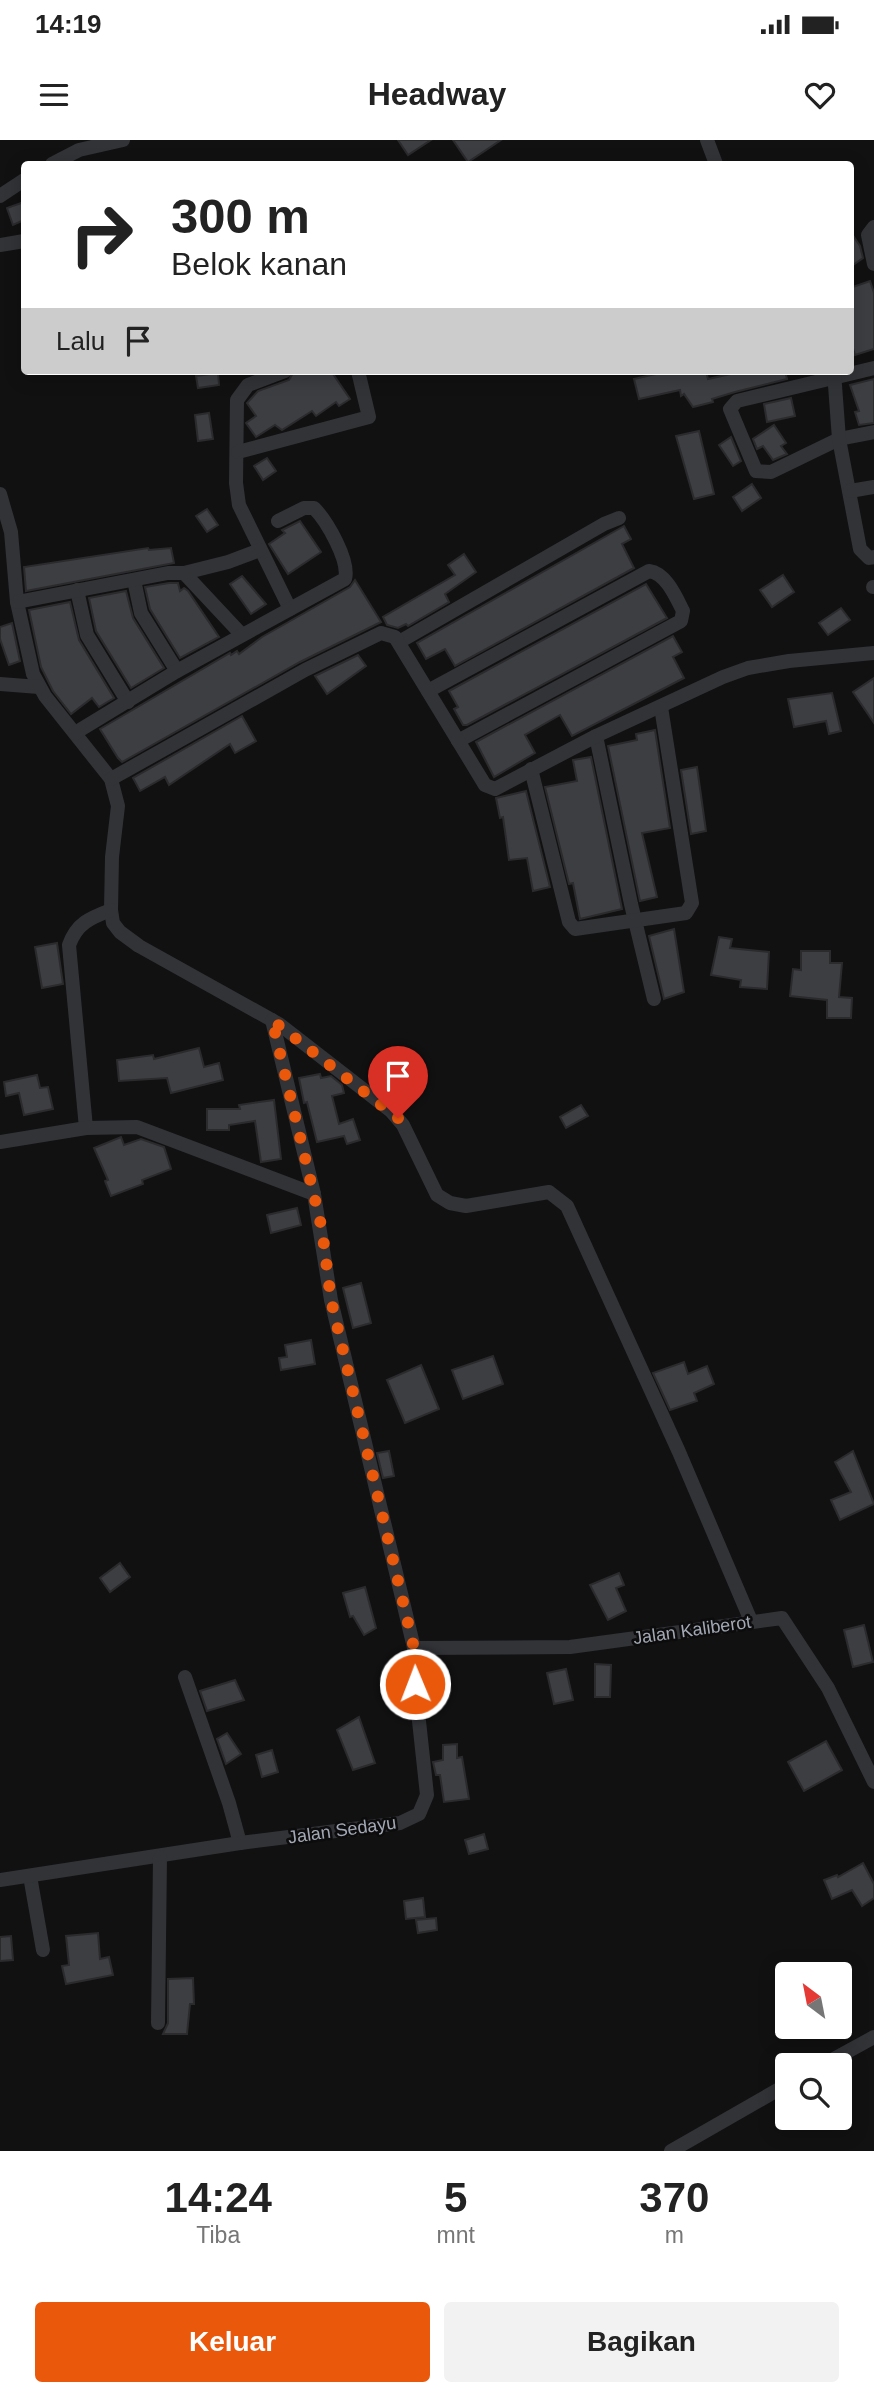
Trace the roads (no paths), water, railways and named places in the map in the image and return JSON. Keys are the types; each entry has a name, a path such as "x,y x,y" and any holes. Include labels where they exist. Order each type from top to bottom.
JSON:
{"street":[{"path":"81,157 123,140"},
{"path":"707,140 715,161"},
{"path":"0,196 21,182"},
{"path":"874,227 867,235 874,264"},
{"path":"0,245 21,242"},
{"path":"854,372 874,368"},
{"path":"274,375 248,385 237,400 236,482 239,505 290,609"},
{"path":"238,452 369,417 359,375"},
{"path":"874,432 839,439 771,472 762,473 756,471 730,409 737,401 834,375 839,439 860,549 869,558 874,557"},
{"path":"850,491 874,487"},
{"path":"0,494 11,533 17,602 33,674 39,687 111,779 118,806 112,857 113,923 120,932 139,946 272,1020 398,1118 437,1195 450,1203 466,1206 549,1192 567,1206 679,1452 751,1621"},
{"path":"75,733 177,671 343,581 347,568 326,523 312,506 278,521"},
{"path":"398,642 604,524 619,518"},
{"path":"17,602 184,573 228,562 260,550"},
{"path":"428,691 649,571 661,575 678,602 683,611 681,621 458,741"},
{"path":"184,573 242,635"},
{"path":"134,580 141,613 177,671"},
{"path":"77,590 87,635 128,702"},
{"path":"111,779 305,670 381,633 389,634 398,642 485,785 495,789 596,736 748,668 789,661 874,653"},
{"path":"0,684 39,687"},
{"path":"531,769 569,922 575,929 686,913 692,903 661,707"},
{"path":"596,736 654,999"},
{"path":"86,1128 69,945 74,932 85,920 111,910"},
{"name":"Jalan Sedayu","path":"0,1880 240,1843 400,1824 419,1814 428,1795 415,1684 414,1648 331,1300 314,1194 272,1020"},
{"path":"0,1142 86,1128 137,1127 314,1194"},
{"name":"Jalan Kaliberot","path":"414,1648 570,1647 782,1618 797,1637 828,1688 874,1782"},
{"path":"185,1677 229,1803 240,1843"},
{"path":"158,2023 160,1857"},
{"path":"30,1875 43,1950"},
{"path":"845,2053 874,2037"},
{"path":"671,2151 775,2091"}]}
